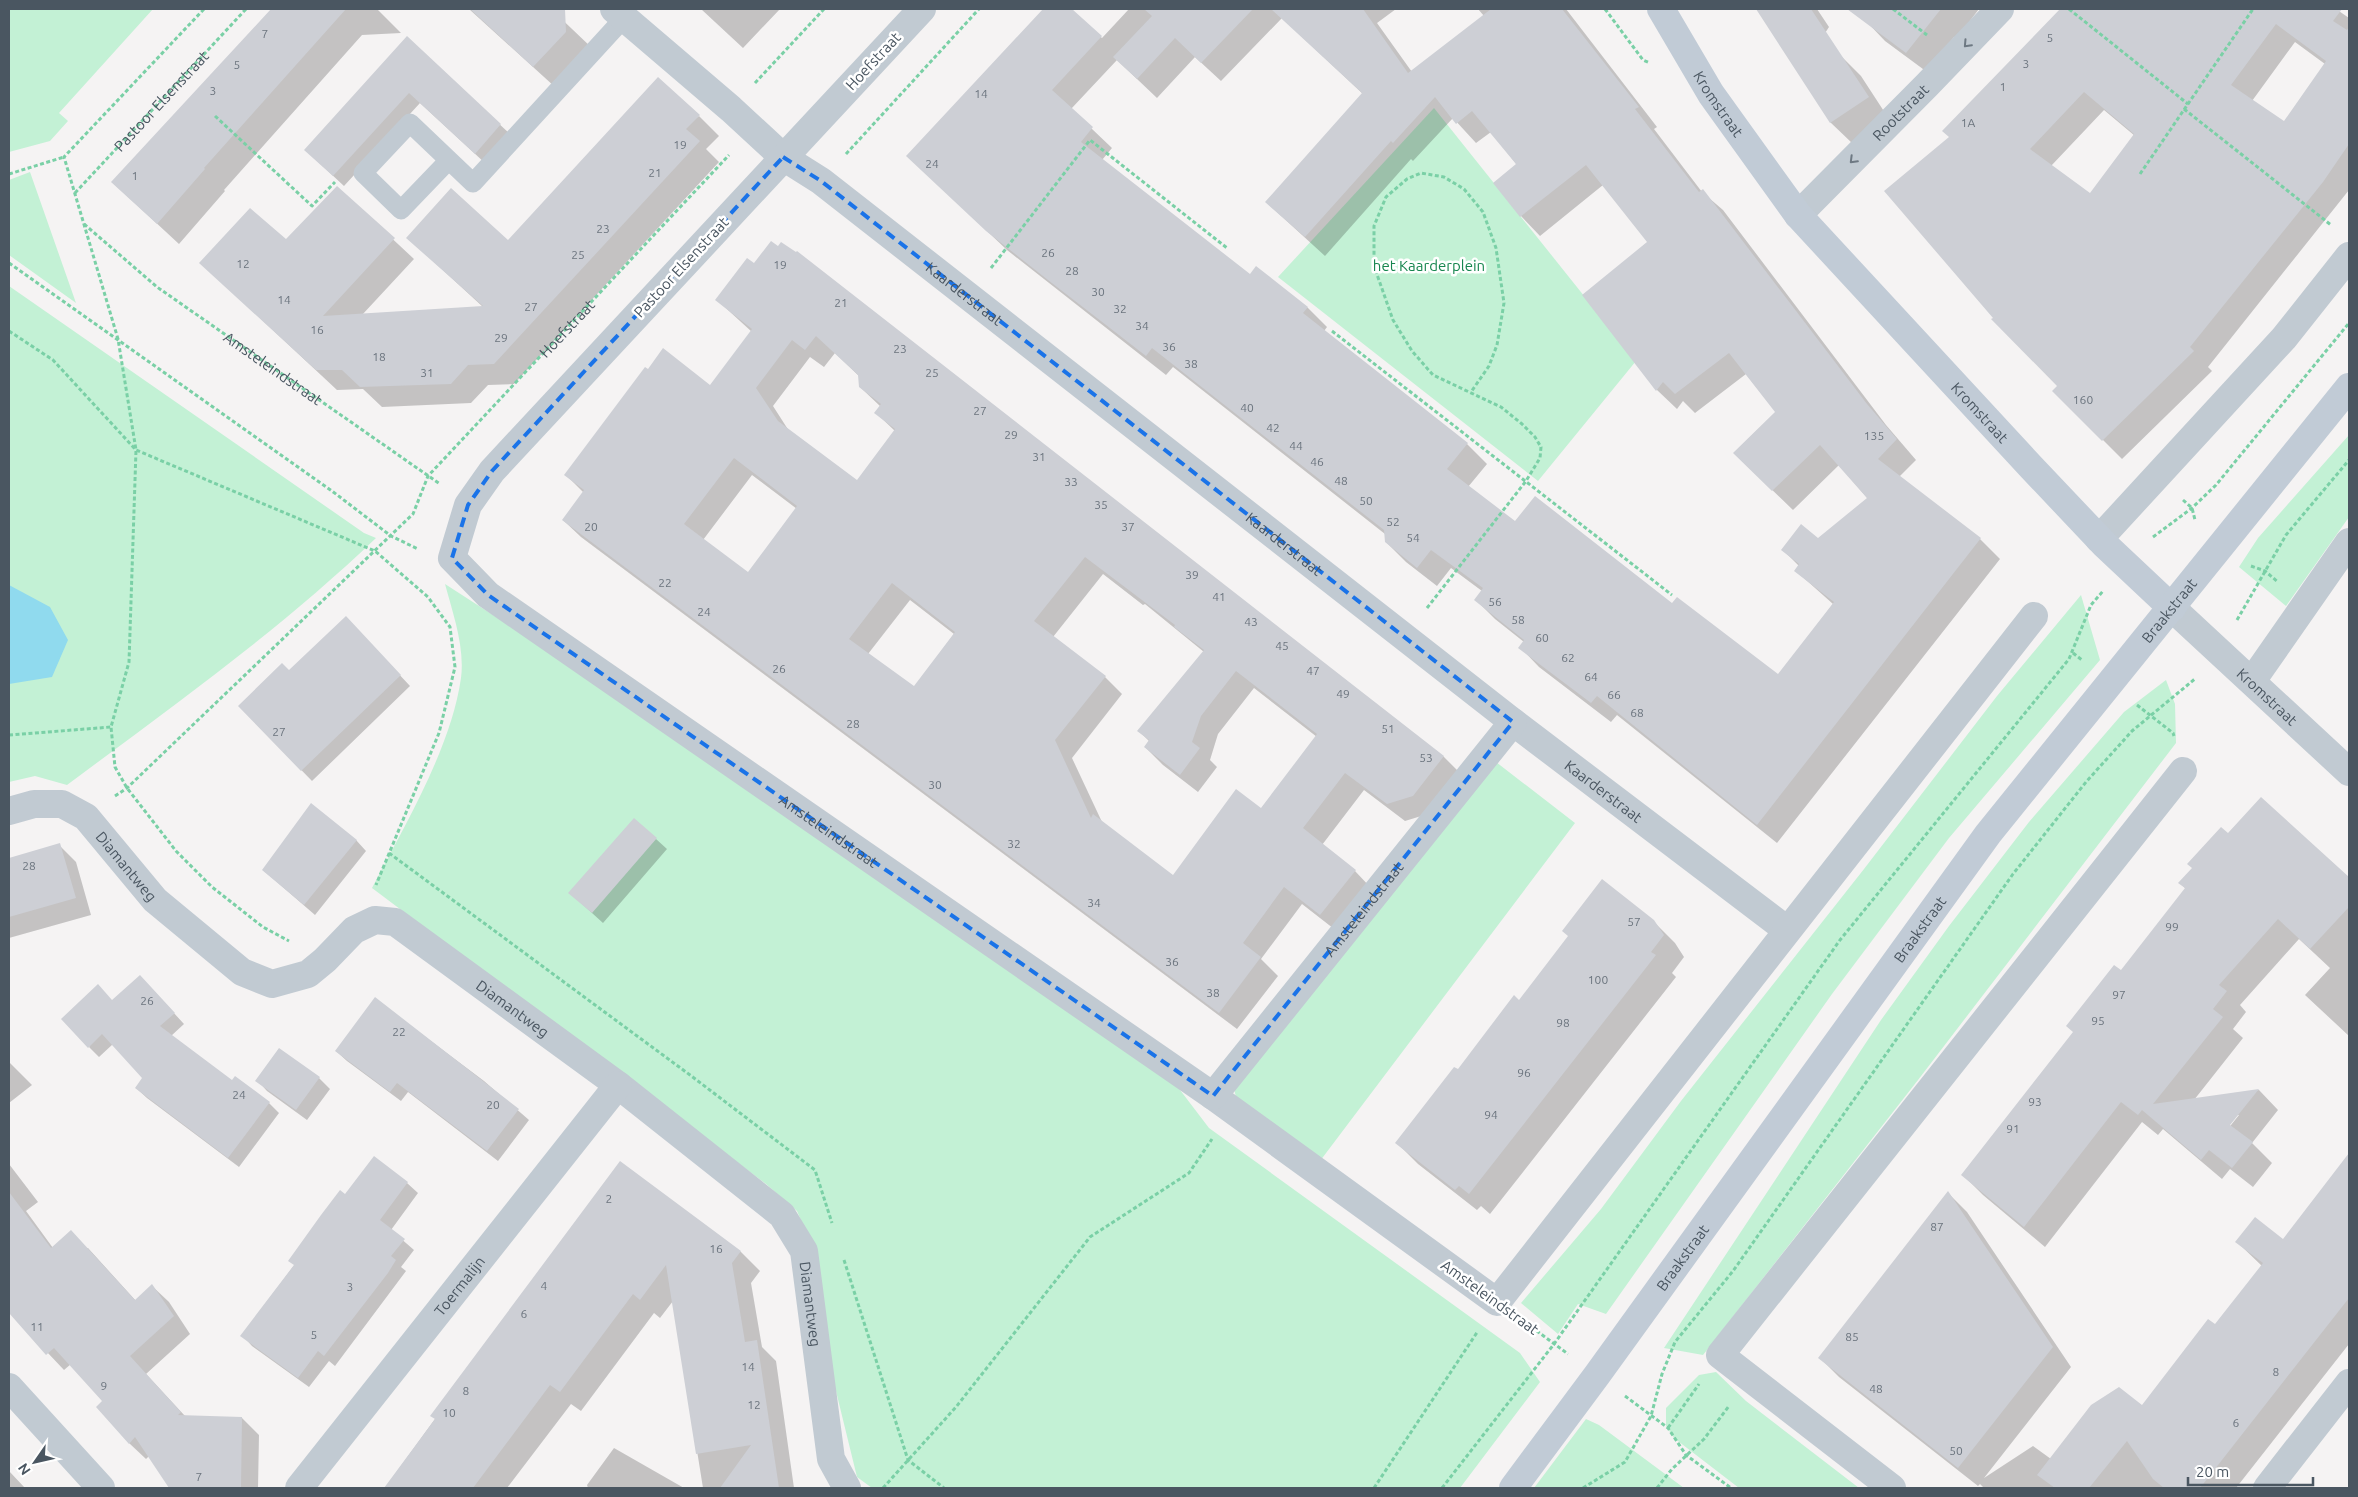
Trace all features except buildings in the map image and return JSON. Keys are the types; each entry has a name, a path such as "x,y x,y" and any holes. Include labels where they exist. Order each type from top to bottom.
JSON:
{"street":[{"name":"Hoefstraat","path":"782,157 922,9"},
{"name":"Kromstraat","path":"1661,9 1711,94 1798,215 2099,539 2349,772"},
{"name":"Rootstraat","path":"1798,215 1927,86 2000,9"},
{"path":"619,13 731,108 782,157"},
{"name":"Kaarderstraat","path":"782,157 822,181 1513,722 1786,930"},
{"name":"Pastoor Elsenstraat","path":"452,558 468,505 492,471 782,157"},
{"path":"2099,539 2284,338 2349,256"},
{"name":"Braakstraat","path":"1513,1488 1598,1375 1988,834 2349,386"},
{"path":"2252,681 2349,542"},
{"name":"Amsteleindstraat","path":"452,558 488,595 1222,1103 1497,1302"},
{"path":"1497,1302 1786,930 2034,616"},
{"name":"Amsteleindstraat","path":"1222,1103 1513,722"},
{"path":"1892,1488 1720,1355 2183,771"},
{"name":"Diamantweg","path":"9,811 34,804 62,804 86,817 155,900 242,972 272,984 308,974 354,930 375,920 395,922 618,1085 782,1215 804,1251 831,1459 847,1488"},
{"name":"Toermalijn","path":"299,1488 618,1085"},
{"path":"2267,1488 2349,1383"},
{"path":"9,1387 101,1488"}],"lane":[{"path":"449,160 402,210 363,173 410,123 449,160 473,183 619,13"}],"path":[{"path":"9,174 64,157 204,9"},
{"name":"Pastoor Elsenstraat","path":"75,193 246,9"},
{"path":"731,108 824,9"},
{"path":"822,181 979,9"},
{"path":"2069,9 2188,104"},
{"path":"2140,174 2254,9"},
{"path":"2184,109 2334,228"},
{"path":"215,116 312,206 338,179 363,173"},
{"name":"Hoefstraat","path":"86,817 128,788 392,536 413,514 428,476 753,129"},
{"path":"969,296 1090,140 1227,248"},
{"path":"64,157 118,339 136,450 129,662 110,726 115,767 128,788 176,851 212,887 263,927 324,960"},
{"path":"1405,636 1526,481 1540,458 1541,447 1535,437 1500,407 1433,375 1412,351 1393,320 1374,266 1374,226 1386,197 1407,179 1420,173 1444,177 1464,189 1483,212 1496,248 1504,303 1494,352 1489,366 1471,392"},
{"name":"Amsteleindstraat","path":"84,223 157,287 468,505"},
{"path":"9,263 392,536 416,549 452,558"},
{"path":"1442,1488 1554,1344 1840,940 2069,659 2091,605 2128,565 2146,542 2192,508 2216,485 2349,323"},
{"path":"9,330 52,360 136,450 375,551 428,596 450,627 455,667 439,733 372,895 375,920"},
{"path":"1332,331 1672,594"},
{"path":"1583,1488 1625,1462 1651,1416 1662,1374 1674,1342 1733,1271 2013,874 2086,782 2132,731 2197,677 2219,651 2286,535 2349,460"},
{"path":"9,735 110,726"},
{"path":"882,1488 956,1407 1090,1237 1189,1173 1222,1103"},
{"path":"1374,1488 1497,1302"},
{"name":"Amsteleindstraat","path":"1497,1302 1668,1428"},
{"path":"1720,1355 1668,1428 1686,1456 1731,1488"},
{"path":"1657,1488 1672,1469 1704,1439 1750,1379"}],"highlighted area":[{"path":"783,157 821,181 1513,722 1213,1096 488,595 452,558 468,505 492,471"}],"green space":[{"path":"9,9 153,9 59,113 68,121 50,141 9,152"},
{"name":"het Kaarderplein","path":"1434,108 1636,361 1538,481 1278,277"},
{"path":"30,172 76,303 9,255 9,180"},
{"path":"9,286 364,533 376,538 340,572 264,636 67,785 35,776 9,782"},
{"path":"2349,435 2349,517 2286,606 2239,567 2258,538"},
{"path":"445,584 583,673 1177,1086 1209,1128 1520,1353 1540,1382 1460,1488 872,1488 857,1477 834,1383 812,1246 797,1211 766,1184 372,888 425,786 448,731 456,705 462,666 460,643"},
{"path":"2081,595 2100,660 1949,838 1832,994 1606,1314 1578,1304 1558,1334 1521,1303 1601,1209 1681,1101 1864,869 1997,696"},
{"path":"2166,680 2175,704 2176,743 1918,1080 1703,1355 1664,1348 1881,1020 1949,926 2029,822 2124,712"},
{"path":"1496,762 1575,823 1317,1165 1240,1113 1234,1089"},
{"path":"1716,1372 1746,1401 1859,1488 1739,1488 1674,1438 1666,1426 1666,1408 1699,1375"},
{"path":"1586,1419 1599,1425 1684,1488 1534,1488"}],"water":[{"path":"9,585 50,607 68,640 52,677 9,684"}]}
